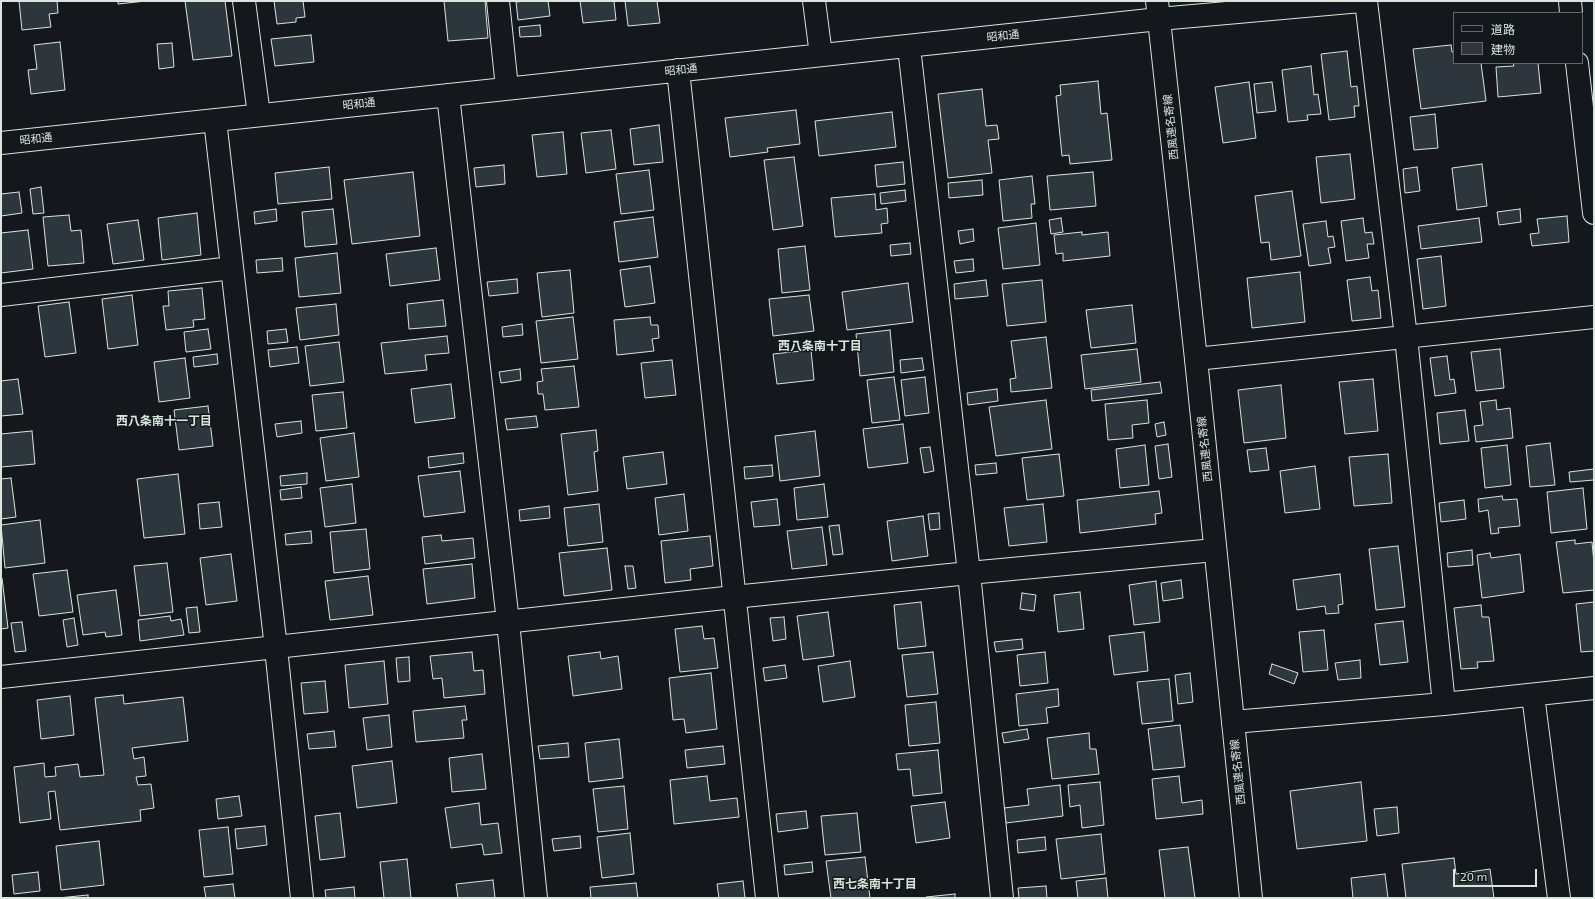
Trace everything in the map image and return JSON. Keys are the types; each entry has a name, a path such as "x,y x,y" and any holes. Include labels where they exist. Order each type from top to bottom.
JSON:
{"street":[{"path":"244,1 259,115"},
{"path":"498,1 507,88"},
{"path":"814,1 821,55"},
{"name":"昭和通","path":"2,136 215,120 678,70 909,47 1158,10 1361,1"},
{"path":"1366,1 1406,337 1444,704"},
{"path":"1570,1 1571,12"},
{"name":"西風連名寄線","path":"1158,10 1196,359 1251,898"},
{"path":"909,47 969,573 1002,898"},
{"path":"1577,64 1592,171 1594,212"},
{"path":"678,70 767,898"},
{"path":"448,95 508,622 536,898"},
{"path":"215,120 276,648 302,898"},
{"path":"1,295 232,268"},
{"path":"1196,359 1594,318"},
{"path":"1,678 734,597 1215,550"},
{"path":"1233,722 1444,704 1594,688"},
{"path":"1533,694 1559,898"}],"building":[{"path":"19,1 57,1 58,13 49,14 51,27 22,30"},
{"path":"118,1 146,1 118,4"},
{"path":"185,1 225,1 232,56 193,60"},
{"path":"274,1 303,1 305,17 296,18 296,22 277,24"},
{"path":"444,1 485,1 488,38 448,41"},
{"path":"548,1 550,16 518,20 516,2"},
{"path":"580,1 614,1 616,20 583,23"},
{"path":"625,1 657,1 660,23 628,26"},
{"path":"540,25 541,36 520,37 519,27"},
{"path":"311,35 314,62 275,66 271,39"},
{"path":"60,42 65,90 31,94 28,70 37,69 34,45"},
{"path":"172,43 174,67 159,69 157,44"},
{"path":"1451,45 1453,52 1453,64 1481,64 1486,101 1421,109 1413,49"},
{"path":"1347,51 1351,87 1357,86 1359,106 1354,106 1355,117 1329,120 1321,54"},
{"path":"1513,64 1538,64 1541,93 1498,97 1496,67 1514,66"},
{"path":"1311,66 1314,95 1318,94 1321,114 1307,115 1308,120 1288,122 1282,70"},
{"path":"1098,81 1101,114 1107,113 1112,160 1070,164 1069,155 1062,156 1056,96 1061,95 1060,85"},
{"path":"1249,82 1256,138 1223,143 1215,87"},
{"path":"1272,82 1276,111 1257,113 1254,84"},
{"path":"982,89 986,126 997,125 999,139 988,140 992,173 948,178 938,94"},
{"path":"796,110 800,144 767,148 768,152 730,157 725,118"},
{"path":"892,112 896,147 819,156 815,121"},
{"path":"1435,114 1438,148 1414,150 1410,117"},
{"path":"659,125 663,162 634,165 630,129"},
{"path":"611,130 616,169 586,173 581,133"},
{"path":"563,132 567,174 537,177 532,135"},
{"path":"1350,154 1355,199 1321,203 1316,157"},
{"path":"794,157 803,226 773,230 764,160"},
{"path":"903,162 905,184 877,187 875,165"},
{"path":"1482,164 1487,206 1457,210 1452,168"},
{"path":"504,165 505,184 476,187 474,168"},
{"path":"329,167 332,199 278,204 275,173"},
{"path":"1417,167 1420,191 1405,193 1403,169"},
{"path":"649,170 654,210 621,214 616,174"},
{"path":"413,172 420,236 352,244 344,180"},
{"path":"1093,172 1096,206 1050,210 1047,176"},
{"path":"1032,176 1035,204 1031,204 1032,218 1003,221 999,180"},
{"path":"982,180 983,195 949,198 948,183"},
{"path":"41,187 44,213 33,214 30,189"},
{"path":"905,190 906,201 881,204 880,193"},
{"path":"1292,191 1301,256 1271,260 1269,242 1261,243 1255,196"},
{"path":"19,192 22,213 1,216 1,194"},
{"path":"875,194 876,210 887,208 888,223 881,224 882,233 835,237 831,198"},
{"path":"276,209 277,221 255,224 254,212"},
{"path":"333,209 337,244 305,247 302,212"},
{"path":"1520,209 1521,222 1499,225 1497,212"},
{"path":"197,213 201,255 162,260 158,218"},
{"path":"69,215 71,231 81,230 84,263 48,266 43,217"},
{"path":"1567,216 1569,242 1532,246 1530,234 1539,233 1537,219"},
{"path":"653,217 658,257 619,262 614,222"},
{"path":"1061,218 1063,232 1051,234 1049,220"},
{"path":"1363,218 1365,233 1372,232 1374,244 1367,244 1369,258 1346,261 1341,221"},
{"path":"1479,218 1482,242 1421,249 1418,226"},
{"path":"138,220 144,260 113,264 107,224"},
{"path":"1326,221 1328,237 1333,236 1335,247 1328,248 1331,263 1309,266 1303,224"},
{"path":"1036,223 1040,265 1003,269 998,228"},
{"path":"973,229 974,241 960,244 958,231"},
{"path":"28,230 33,269 1,273 1,233"},
{"path":"1082,232 1082,235 1108,232 1110,256 1063,261 1063,253 1056,254 1054,235"},
{"path":"910,243 911,254 891,256 890,245"},
{"path":"805,246 810,290 782,293 778,249"},
{"path":"436,248 440,280 390,286 386,254"},
{"path":"337,253 341,293 299,297 295,258"},
{"path":"1441,256 1446,306 1423,309 1417,259"},
{"path":"282,258 283,271 257,273 256,260"},
{"path":"973,259 974,271 956,273 954,261"},
{"path":"650,266 655,303 625,307 620,270"},
{"path":"570,270 574,313 542,317 537,273"},
{"path":"1300,272 1305,322 1252,328 1247,278"},
{"path":"1370,277 1372,291 1378,290 1381,318 1352,321 1347,280"},
{"path":"517,279 518,293 489,296 487,282"},
{"path":"986,280 988,296 955,299 954,284"},
{"path":"1042,280 1046,322 1007,326 1002,284"},
{"path":"908,283 913,322 847,330 842,292"},
{"path":"202,288 205,319 193,320 194,327 166,330 163,306 169,306 168,291"},
{"path":"132,295 138,345 108,349 102,299"},
{"path":"809,295 814,331 773,336 769,299"},
{"path":"443,300 446,326 409,329 407,304"},
{"path":"69,302 76,353 45,357 38,306"},
{"path":"336,304 339,335 300,340 296,308"},
{"path":"1132,305 1136,343 1091,348 1086,310"},
{"path":"573,317 578,359 541,363 536,321"},
{"path":"650,317 651,325 658,325 659,338 652,339 654,351 617,355 614,320"},
{"path":"522,324 523,335 503,337 502,327"},
{"path":"208,329 211,349 186,352 184,332"},
{"path":"286,329 288,342 268,344 267,331"},
{"path":"890,330 894,372 860,376 856,334"},
{"path":"447,336 449,353 425,355 427,370 385,374 381,343"},
{"path":"1046,337 1052,388 1011,392 1010,379 1016,378 1011,341"},
{"path":"339,342 344,382 310,386 305,346"},
{"path":"297,347 299,363 270,367 268,350"},
{"path":"1137,349 1141,382 1085,389 1081,355"},
{"path":"1500,349 1504,388 1476,391 1471,352"},
{"path":"811,350 814,380 777,384 773,354"},
{"path":"217,354 218,364 194,367 193,357"},
{"path":"1447,356 1450,380 1454,379 1456,393 1435,396 1430,358"},
{"path":"185,358 190,398 159,402 154,362"},
{"path":"922,358 924,370 901,373 900,360"},
{"path":"672,360 676,395 645,398 641,363"},
{"path":"574,366 579,407 545,410 543,394 538,394 537,382 543,381 541,369"},
{"path":"520,369 521,380 501,383 499,372"},
{"path":"894,377 900,420 872,423 867,380"},
{"path":"925,377 929,413 905,416 901,380"},
{"path":"18,379 23,414 1,416 1,381"},
{"path":"1373,379 1378,431 1345,434 1339,382"},
{"path":"1160,382 1162,393 1092,401 1091,390"},
{"path":"451,384 455,418 415,423 411,389"},
{"path":"1281,385 1286,438 1244,443 1238,390"},
{"path":"997,389 998,401 968,405 967,393"},
{"path":"343,392 347,428 316,431 312,395"},
{"path":"1046,400 1052,449 996,456 989,407"},
{"path":"1147,400 1149,423 1132,425 1133,438 1108,440 1105,404"},
{"path":"1496,400 1497,410 1510,408 1513,438 1476,442 1474,426 1483,425 1480,402"},
{"path":"208,406 213,446 179,450 174,410"},
{"path":"1465,410 1469,441 1440,444 1437,413"},
{"path":"536,416 538,427 507,430 505,419"},
{"path":"301,421 302,433 277,437 275,424"},
{"path":"1164,422 1166,435 1157,437 1155,424"},
{"path":"903,424 908,463 868,468 863,429"},
{"path":"596,430 598,451 594,452 598,491 568,495 561,434"},
{"path":"32,431 35,464 1,467 1,434"},
{"path":"815,431 820,476 780,481 775,436"},
{"path":"354,433 359,477 326,481 320,438"},
{"path":"1550,443 1555,485 1530,487 1526,446"},
{"path":"1168,444 1172,477 1159,479 1155,446"},
{"path":"1145,445 1149,485 1120,488 1116,449"},
{"path":"1507,445 1511,485 1485,488 1481,448"},
{"path":"930,447 934,471 924,473 920,448"},
{"path":"1266,448 1269,470 1250,472 1247,450"},
{"path":"663,452 667,484 627,489 623,457"},
{"path":"463,453 464,463 429,468 428,457"},
{"path":"1059,454 1064,496 1027,500 1022,458"},
{"path":"1388,454 1392,503 1354,506 1349,457"},
{"path":"996,463 997,473 976,475 975,465"},
{"path":"772,465 773,476 745,479 744,467"},
{"path":"1315,466 1320,509 1285,513 1280,471"},
{"path":"1594,469 1594,480 1570,482 1569,472"},
{"path":"460,471 465,512 424,517 418,476"},
{"path":"307,473 307,484 281,486 280,476"},
{"path":"178,474 185,534 144,538 137,479"},
{"path":"11,478 16,517 1,519 1,479"},
{"path":"352,484 356,523 325,527 320,488"},
{"path":"824,484 828,517 797,520 794,488"},
{"path":"301,487 302,498 281,500 280,490"},
{"path":"1583,488 1587,529 1551,533 1547,492"},
{"path":"1159,491 1162,513 1155,514 1156,524 1080,533 1077,500"},
{"path":"684,494 688,531 659,535 655,498"},
{"path":"1502,496 1503,500 1517,499 1520,526 1498,528 1499,533 1491,534 1488,510 1479,512 1478,499"},
{"path":"777,499 780,525 754,527 751,502"},
{"path":"1464,500 1466,519 1441,522 1439,503"},
{"path":"219,502 222,527 200,529 198,504"},
{"path":"599,504 603,542 568,546 564,508"},
{"path":"1043,504 1047,542 1009,546 1004,508"},
{"path":"549,506 550,518 520,521 519,510"},
{"path":"939,513 940,529 930,530 928,514"},
{"path":"923,516 928,556 892,561 887,521"},
{"path":"40,520 45,563 5,568 1,525"},
{"path":"839,525 843,554 833,555 829,526"},
{"path":"822,527 827,565 792,569 787,531"},
{"path":"366,529 370,569 334,573 330,532"},
{"path":"311,531 312,543 286,545 285,534"},
{"path":"441,535 442,541 473,538 475,558 425,564 422,537"},
{"path":"710,536 713,566 690,569 691,580 665,583 661,541"},
{"path":"1575,540 1575,544 1592,542 1594,590 1563,593 1556,542"},
{"path":"1398,546 1405,607 1376,610 1369,549"},
{"path":"607,548 612,590 564,596 559,553"},
{"path":"1472,550 1473,565 1448,567 1447,553"},
{"path":"1490,553 1491,558 1520,554 1524,592 1482,598 1477,555"},
{"path":"231,554 237,601 206,605 200,558"},
{"path":"167,563 173,612 140,616 134,566"},
{"path":"472,564 475,598 427,604 423,569"},
{"path":"625,566 633,566 636,588 628,589"},
{"path":"67,570 73,612 39,616 33,574"},
{"path":"1340,574 1343,604 1338,605 1339,613 1326,614 1325,606 1297,610 1293,580"},
{"path":"368,576 373,615 330,620 325,581"},
{"path":"1,578 8,628 1,629"},
{"path":"1181,580 1183,598 1163,601 1161,583"},
{"path":"1156,581 1160,622 1134,625 1129,585"},
{"path":"116,590 122,635 106,637 105,632 83,635 77,595"},
{"path":"1080,592 1084,629 1058,632 1054,595"},
{"path":"1022,593 1036,595 1034,611 1020,609"},
{"path":"921,602 926,646 898,649 894,605"},
{"path":"1594,602 1594,651 1581,652 1576,604"},
{"path":"1481,605 1482,617 1489,617 1494,661 1477,662 1478,668 1461,669 1454,608"},
{"path":"197,607 200,632 189,633 186,608"},
{"path":"828,612 834,656 803,660 797,616"},
{"path":"170,616 171,621 181,619 184,635 140,641 138,620"},
{"path":"784,617 786,639 773,641 770,618"},
{"path":"74,618 78,645 67,647 63,620"},
{"path":"1403,621 1408,662 1380,665 1375,624"},
{"path":"22,622 26,651 15,652 11,623"},
{"path":"702,626 704,639 714,638 718,668 680,672 675,629"},
{"path":"1324,630 1328,670 1303,672 1299,632"},
{"path":"1144,632 1148,671 1114,675 1109,636"},
{"path":"1022,639 1023,649 996,652 994,642"},
{"path":"472,652 474,671 483,670 485,694 444,698 442,678 433,679 430,656"},
{"path":"600,652 601,659 618,656 622,689 573,696 568,656"},
{"path":"933,652 938,694 907,697 902,655"},
{"path":"1045,652 1048,683 1020,686 1017,655"},
{"path":"409,657 410,681 398,682 396,658"},
{"path":"1360,660 1361,678 1338,680 1335,663"},
{"path":"384,661 388,704 349,708 345,665"},
{"path":"850,661 855,697 823,702 818,666"},
{"path":"1272,664 1298,673 1294,684 1269,674"},
{"path":"785,665 787,678 765,681 763,668"},
{"path":"711,673 717,729 686,733 684,719 673,720 669,678"},
{"path":"1190,673 1193,702 1178,704 1175,675"},
{"path":"1169,679 1173,721 1142,724 1137,682"},
{"path":"325,681 328,712 304,714 301,683"},
{"path":"1058,689 1059,706 1046,708 1048,723 1019,726 1016,694"},
{"path":"123,695 124,704 183,697 188,741 132,748 134,759 144,757 146,776 136,777 138,785 151,784 154,808 140,810 141,821 60,830 55,791 48,792 51,819 20,823 14,767 44,763 45,777 56,776 55,767 78,764 80,777 104,775 95,698"},
{"path":"70,696 74,735 41,739 37,700"},
{"path":"936,702 940,743 909,746 905,705"},
{"path":"465,706 467,720 462,720 464,738 416,742 413,711"},
{"path":"389,715 392,747 367,750 363,718"},
{"path":"1180,725 1185,767 1153,770 1148,729"},
{"path":"1027,729 1029,739 1004,743 1002,733"},
{"path":"334,731 336,747 309,749 307,734"},
{"path":"1089,733 1090,749 1096,749 1099,774 1052,779 1047,738"},
{"path":"619,739 623,778 589,782 585,743"},
{"path":"568,743 569,757 540,759 538,746"},
{"path":"723,746 725,764 687,768 685,750"},
{"path":"938,750 942,793 913,796 910,769 898,770 896,754"},
{"path":"482,754 486,789 452,792 449,758"},
{"path":"392,761 397,803 357,808 352,766"},
{"path":"707,776 710,801 737,798 739,817 674,824 670,780"},
{"path":"1179,776 1182,803 1202,800 1203,814 1156,819 1152,779"},
{"path":"1100,782 1104,825 1082,828 1080,805 1070,807 1068,785"},
{"path":"1361,782 1367,841 1297,849 1290,791"},
{"path":"1060,785 1063,816 1006,823 1004,808 1029,805 1027,789"},
{"path":"624,786 628,829 598,832 593,789"},
{"path":"239,796 242,816 218,819 216,799"},
{"path":"945,802 950,838 916,843 911,806"},
{"path":"479,803 481,825 498,823 502,853 484,855 482,844 451,848 445,808"},
{"path":"1397,807 1399,833 1377,836 1374,809"},
{"path":"806,811 808,828 778,832 776,814"},
{"path":"340,813 345,857 320,860 315,816"},
{"path":"857,813 861,852 825,855 821,816"},
{"path":"265,826 267,845 237,849 235,829"},
{"path":"228,827 233,874 204,877 199,830"},
{"path":"630,833 634,874 602,878 597,837"},
{"path":"1101,834 1105,874 1061,879 1056,839"},
{"path":"580,836 581,848 554,851 552,839"},
{"path":"1045,837 1046,850 1018,853 1017,840"},
{"path":"99,841 104,885 61,890 56,846"},
{"path":"1188,847 1195,898 1165,898 1159,850"},
{"path":"865,857 870,898 831,898 826,861"},
{"path":"1454,858 1456,874 1490,869 1494,898 1406,898 1402,864"},
{"path":"407,859 411,898 384,898 380,862"},
{"path":"812,862 813,872 785,875 784,865"},
{"path":"38,872 40,891 14,894 12,875"},
{"path":"1385,874 1388,898 1353,898 1351,878"},
{"path":"1106,878 1108,898 1078,898 1076,881"},
{"path":"493,880 495,898 458,898 456,884"},
{"path":"743,881 745,898 719,898 717,884"},
{"path":"636,883 638,898 591,898 590,887"},
{"path":"233,884 235,898 206,898 204,887"},
{"path":"1046,886 1047,898 1019,898 1018,888"},
{"path":"354,887 355,898 326,898 325,890"},
{"path":"955,894 955,898 926,898 926,897"},
{"path":"88,895 88,898 58,898"}],"district":[{"name":"西八条南十丁目","path":"820,346"},
{"name":"西八条南十一丁目","path":"164,421"},
{"name":"西七条南十丁目","path":"875,884"}]}
